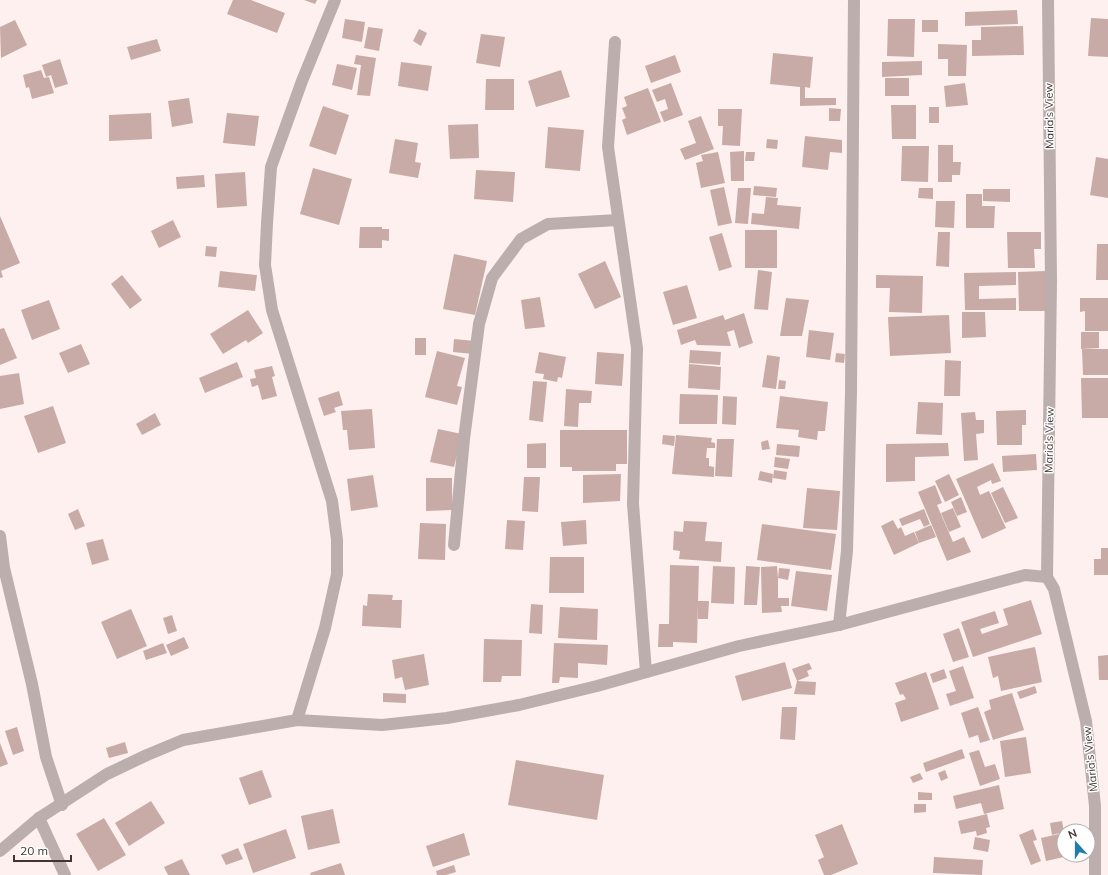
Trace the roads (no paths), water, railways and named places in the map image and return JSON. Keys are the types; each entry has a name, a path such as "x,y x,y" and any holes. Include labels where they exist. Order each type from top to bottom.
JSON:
{"street":[{"path":"297,720 325,628 337,574 337,540 332,501 272,310 265,265 267,223 271,167 302,81 335,0"},
{"path":"839,625 847,551 850,456 854,250 854,0"},
{"name":"Maria's View","path":"1048,0 1051,281 1047,577 1054,589 1086,721 1094,806 1095,875"},
{"path":"615,42 608,147 637,348 633,504 646,672"},
{"path":"454,545 464,439 479,324 492,278 521,239 548,224 618,220"},
{"path":"0,536 4,568 32,684 46,757 62,804"},
{"path":"0,851 39,818 107,774 183,740 297,720 382,725 447,718 519,705 740,646 839,625 1025,575 1047,577"},
{"path":"39,818 65,875"}]}
